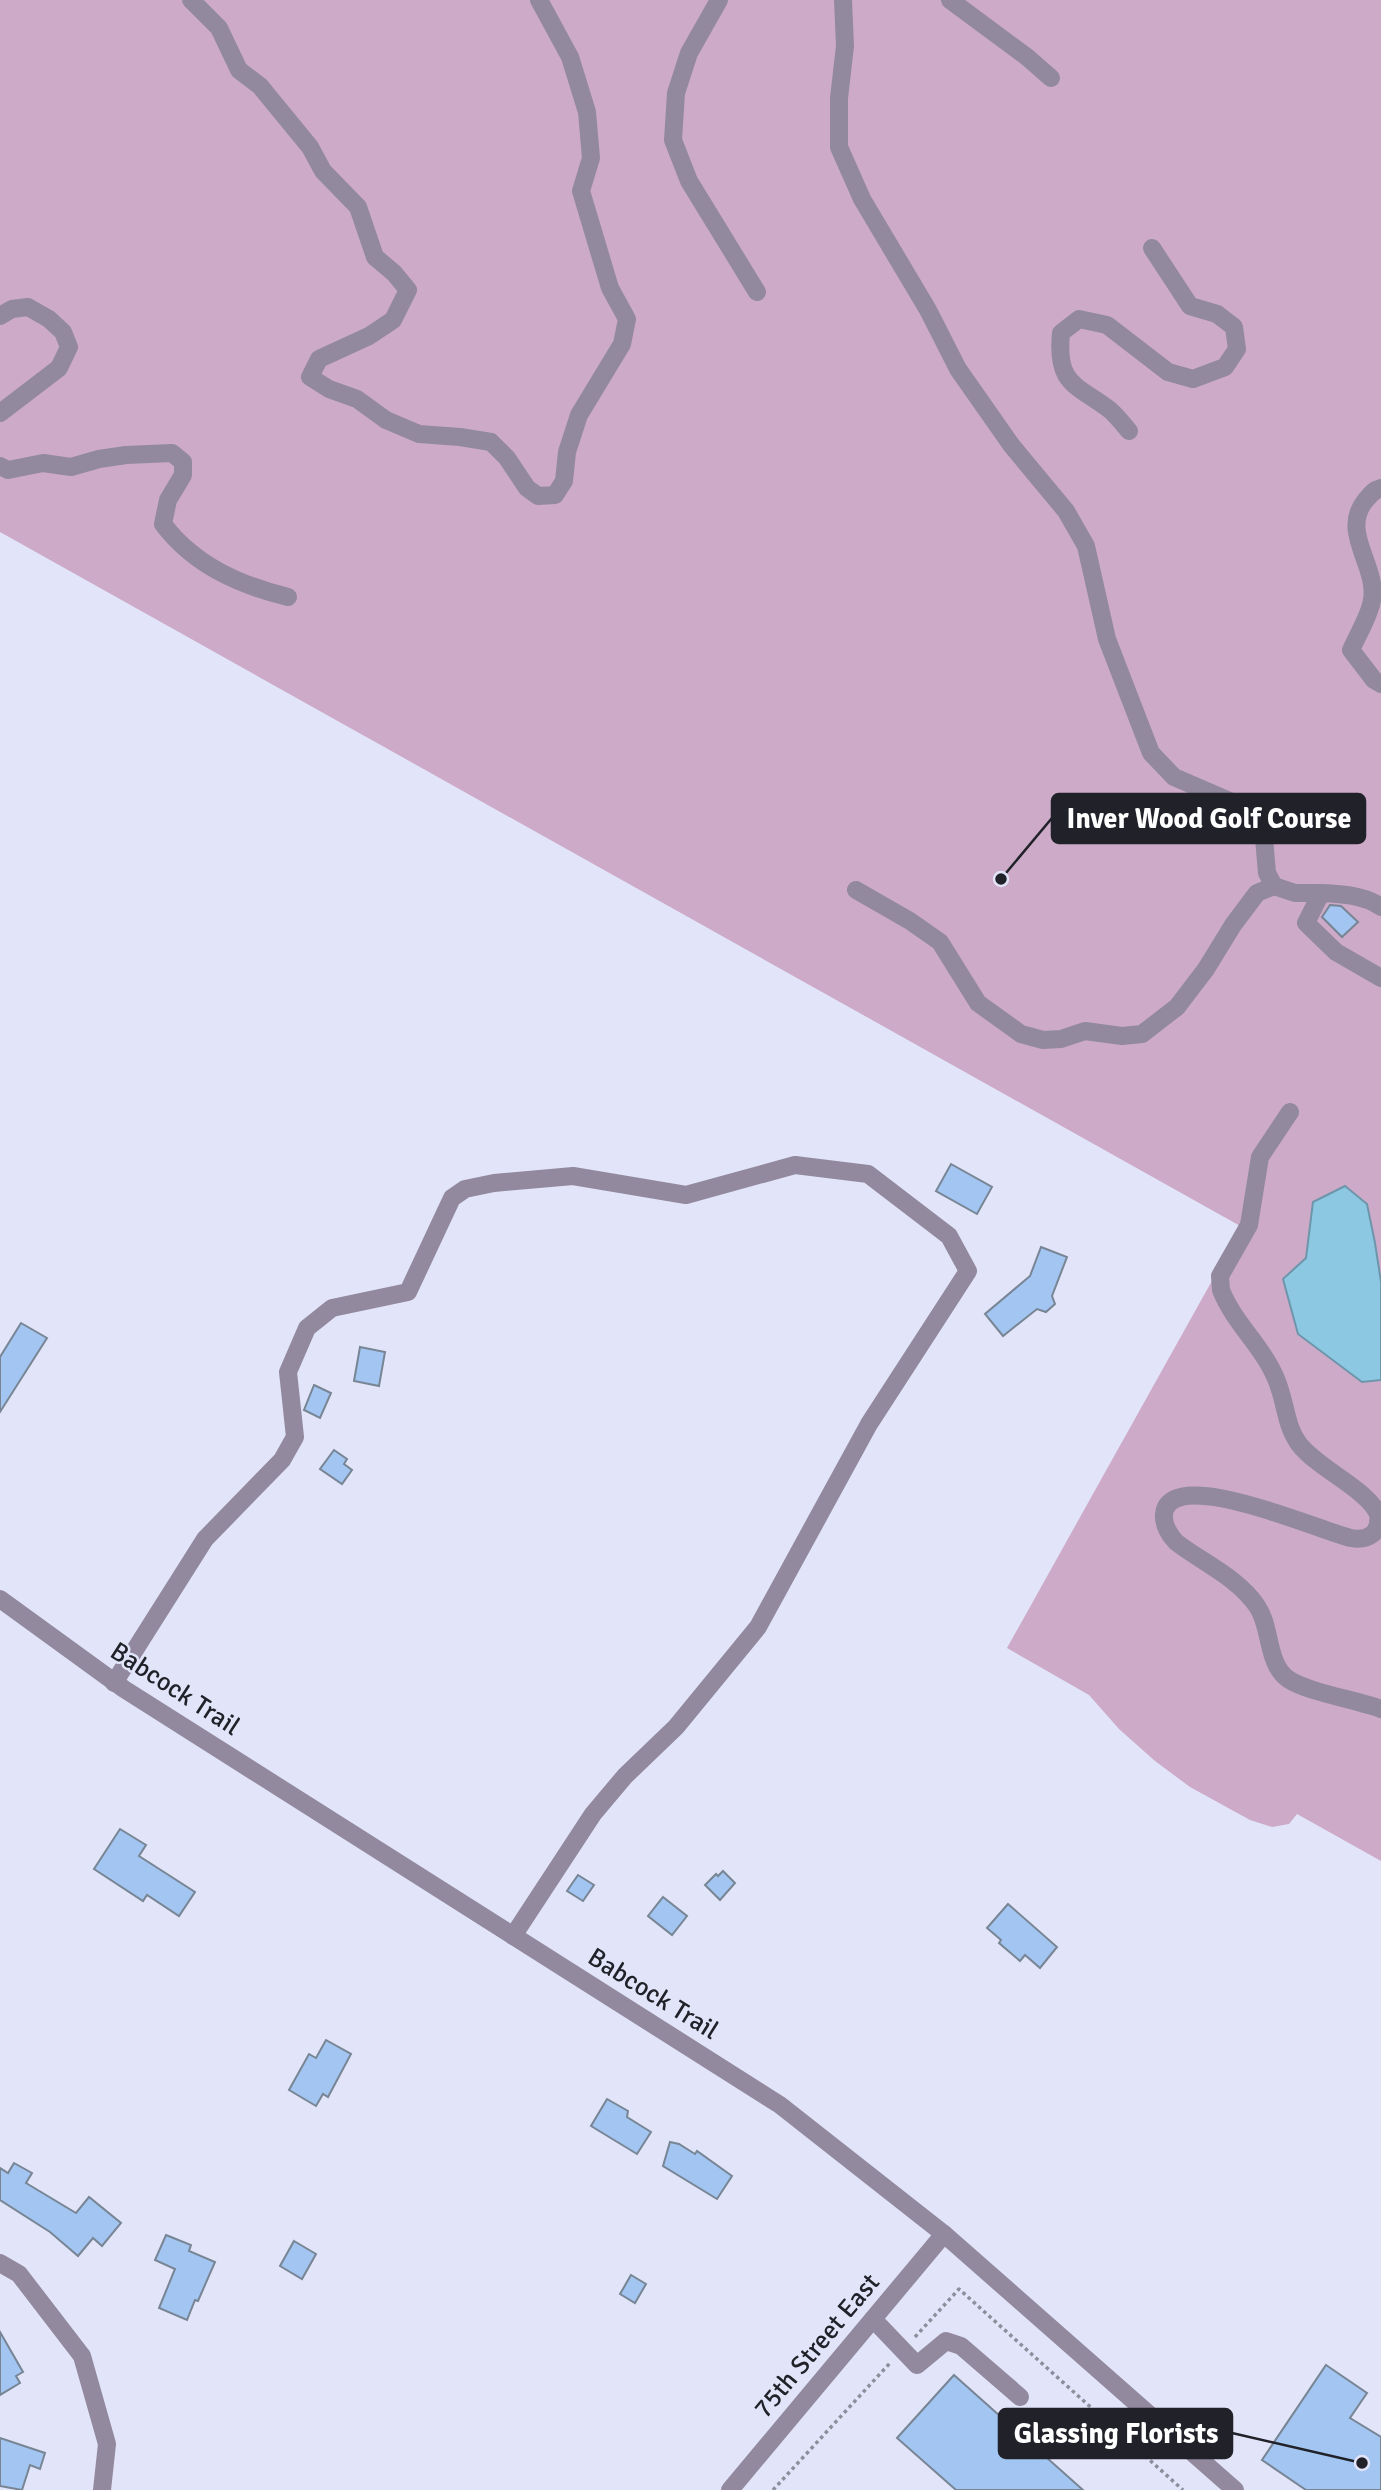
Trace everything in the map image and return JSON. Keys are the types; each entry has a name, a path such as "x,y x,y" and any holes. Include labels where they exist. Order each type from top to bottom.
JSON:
{"street":[{"path":"191,0 219,28 239,70 260,86 310,147 323,171 358,206 375,257 394,273 408,290 393,320 369,336 319,359 310,377 329,389 357,399 386,420 419,434 460,436 491,442 507,458 527,488 538,496 555,495 564,481 567,452 579,415 622,345 627,319 610,288 581,191 591,158 587,112 570,57 539,0"},
{"path":"719,0 689,53 676,93 673,140 688,181 757,292"},
{"path":"843,0 845,46 839,97 839,147 862,199 928,310 958,369 1012,446 1066,511 1086,546 1107,639 1151,753 1174,777 1262,815 1267,873 1274,886"},
{"path":"950,0 1051,78"},
{"path":"1129,431 1112,412 1088,398 1070,382 1059,356 1062,333 1079,319 1107,325 1167,372 1194,379 1225,367 1237,349 1234,327 1217,314 1190,306 1152,248"},
{"path":"0,316 12,309 28,307 49,319 63,332 69,347 59,368 0,413"},
{"path":"0,466 8,470 43,463 71,467 126,455 172,453 183,462 183,475 168,500 163,524 175,540 210,569 237,582 288,597"},
{"path":"1381,488 1374,490 1360,507 1356,533 1370,572 1372,600 1351,650 1374,680 1381,684"},
{"path":"856,890 940,942 978,1003 1021,1034 1043,1040 1061,1039 1084,1031 1122,1036 1142,1034 1177,1007 1257,893 1274,886 1295,892 1341,894 1373,901 1381,907"},
{"path":"1321,893 1306,923 1336,953 1381,978"},
{"path":"1290,1112 1259,1157 1249,1225 1220,1276 1221,1290 1268,1361 1280,1388 1295,1439 1315,1461 1368,1501 1378,1515 1380,1527 1378,1532 1369,1538 1351,1538 1272,1510 1196,1495 1181,1497 1172,1502 1164,1516 1168,1532 1176,1542 1238,1585 1256,1604 1264,1621 1273,1656 1284,1676 1298,1685 1381,1709"},
{"path":"114,1683 205,1539 282,1460 295,1437 288,1371 306,1328 332,1308 408,1292 452,1198 464,1189 494,1183 573,1176 686,1195 795,1165 869,1174 949,1236 968,1271 869,1424 758,1627 676,1727 625,1776 593,1814 513,1936"},
{"name":"Babcock Trail","path":"0,1600 114,1683 780,2105 944,2234 1235,2490"},
{"name":"75th Street East","path":"730,2490 944,2234"},
{"path":"0,2263 19,2274 82,2356 107,2444 102,2490"},
{"path":"873,2319 917,2365 946,2341 961,2346 1020,2397"}],"path":[{"path":"772,2490 959,2289 1183,2490"}],"shaded area":[{"path":"0,0 1381,0 1381,1861 1297,1814 1289,1824 1272,1827 1250,1820 1190,1787 1119,1729 1089,1695 1007,1648 1242,1227 0,532"}],"water":[{"path":"1345,1186 1367,1204 1375,1243 1381,1282 1381,1380 1362,1382 1298,1334 1283,1279 1306,1258 1313,1202"}],"building":[{"path":"1330,905 1341,906 1358,922 1342,937 1322,917"},
{"path":"951,1164 992,1187 977,1214 936,1191"},
{"path":"1041,1247 1067,1257 1052,1296 1055,1304 1046,1312 1037,1309 1003,1336 985,1314 1030,1276"},
{"path":"21,1323 47,1338 0,1412 0,1357"},
{"path":"360,1347 385,1352 379,1386 354,1381"},
{"path":"314,1385 331,1393 320,1418 304,1410"},
{"path":"334,1450 347,1459 344,1464 352,1470 342,1484 320,1469"},
{"path":"120,1829 146,1845 139,1856 195,1892 179,1916 147,1895 143,1901 94,1869"},
{"path":"723,1871 735,1883 720,1900 705,1885"},
{"path":"578,1875 594,1885 583,1901 567,1891"},
{"path":"663,1897 687,1916 672,1935 648,1916"},
{"path":"1008,1904 1057,1947 1040,1968 1025,1955 1020,1961 999,1943 1001,1940 987,1928"},
{"path":"326,2040 351,2054 328,2097 323,2094 316,2106 289,2090 309,2054 316,2058"},
{"path":"607,2099 628,2111 627,2117 651,2132 637,2154 591,2126"},
{"path":"670,2142 695,2154 697,2151 732,2176 717,2199 663,2166"},
{"path":"14,2163 32,2173 26,2183 76,2213 89,2197 121,2223 102,2246 93,2238 78,2256 50,2232 0,2200 0,2168 8,2173"},
{"path":"166,2235 191,2245 189,2251 215,2262 187,2320 159,2308 175,2269 155,2260"},
{"path":"294,2241 316,2254 302,2279 280,2266"},
{"path":"631,2275 646,2284 635,2303 620,2294"},
{"path":"0,2332 23,2372 16,2376 20,2383 0,2395"},
{"path":"1326,2365 1367,2393 1350,2418 1381,2437 1381,2490 1306,2490 1262,2460"},
{"path":"954,2375 1083,2490 956,2490 897,2438"},
{"path":"0,2438 45,2453 40,2469 30,2465 22,2490 0,2486"}],"place":[{"name":"Inver Wood Golf Course","path":"1001,879"},
{"name":"Glassing Florists","path":"1362,2463"}]}
